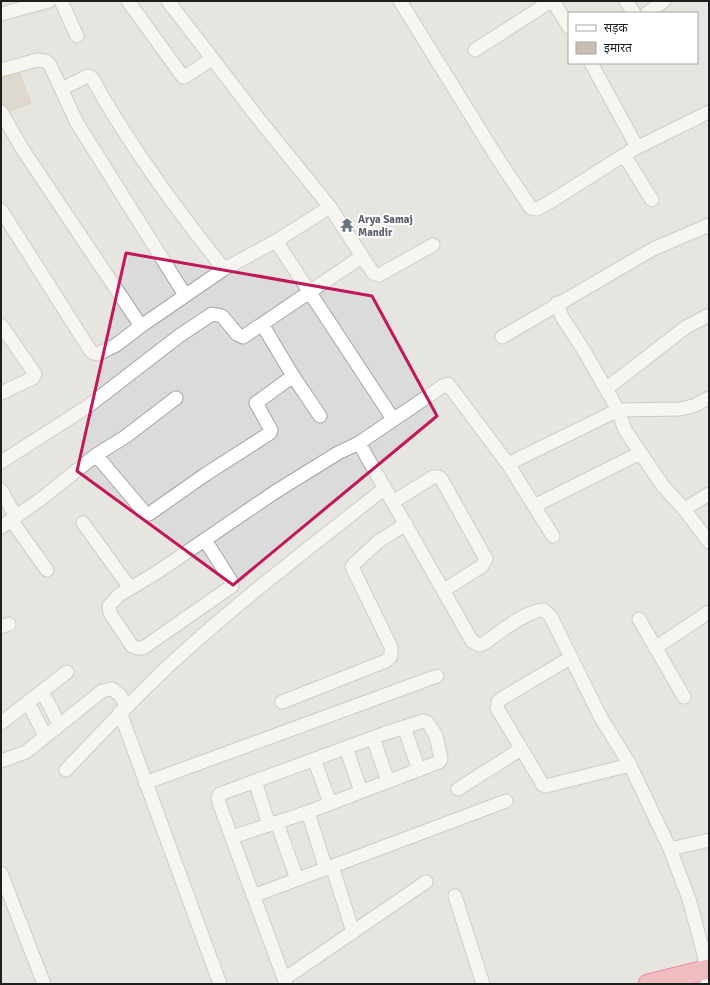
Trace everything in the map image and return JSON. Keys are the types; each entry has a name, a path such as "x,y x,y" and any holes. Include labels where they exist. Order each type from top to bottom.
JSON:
{"highway":[{"path":"648,984 708,974"}],"street":[{"path":"1,14 49,1"},
{"path":"61,1 77,36"},
{"path":"128,1 183,76 186,76 212,59"},
{"path":"168,1 212,59 330,206 373,274 377,275 433,245"},
{"path":"400,1 498,159 533,209 550,202 637,147 709,112"},
{"path":"476,50 552,1 568,26"},
{"path":"626,1 633,12"},
{"path":"648,12 664,1"},
{"path":"1,70 37,60 46,61 50,65 77,123 185,295"},
{"path":"592,64 637,147"},
{"path":"61,89 88,76 92,78 110,112 194,232 224,269"},
{"path":"1,112 23,150 140,326"},
{"path":"624,155 652,200"},
{"path":"1,210 93,353 98,354 116,345 140,326 224,269 276,241 330,206"},
{"path":"502,337 557,303 652,249 709,225"},
{"path":"276,241 393,419"},
{"path":"1,462 87,407 179,336 212,314 222,316 241,337 361,257"},
{"path":"557,303 562,317 618,410 625,430 663,486 684,509 709,542"},
{"path":"606,389 686,326 709,315"},
{"path":"262,324 293,376 320,416"},
{"path":"1,325 35,374 33,378 1,393"},
{"path":"96,455 145,513 149,514 206,474 270,433 271,430 256,403 293,376"},
{"path":"206,540 231,581 232,586 143,648 137,648 127,641 110,614 109,606 112,601 206,540 275,492 338,453 359,443 393,419 448,384 508,464 553,536"},
{"path":"9,521 41,500 96,455 124,437 176,398"},
{"path":"508,464 618,410 680,409 693,406 709,398"},
{"path":"359,443 472,641 476,644 483,644 521,618 540,610 544,610 551,617 601,718 630,765 670,849 689,899 708,974"},
{"path":"534,506 640,453"},
{"path":"393,502 433,477 442,480 486,559 482,566 444,590"},
{"path":"66,770 123,709 176,658 242,601 385,488"},
{"path":"1,490 9,521 46,570"},
{"path":"684,509 709,494"},
{"path":"83,523 130,588"},
{"path":"282,702 386,661 391,656 391,647 352,567 379,541 406,524"},
{"path":"655,648 709,612"},
{"path":"639,619 684,697"},
{"path":"570,658 498,702 497,708 540,783 546,786 630,765"},
{"path":"1,723 67,672"},
{"path":"145,783 437,676"},
{"path":"1,761 26,752 102,691 112,689 120,694 145,783 220,984"},
{"path":"42,691 59,724"},
{"path":"28,702 45,736"},
{"path":"232,837 308,812 419,770 441,760 436,736 430,724 427,722 373,738 225,791 220,794 218,798 253,896 285,981 426,882"},
{"path":"404,728 419,770"},
{"path":"373,738 388,781"},
{"path":"346,748 361,791"},
{"path":"458,789 521,749"},
{"path":"314,759 330,803"},
{"path":"255,781 297,879"},
{"path":"253,896 506,801"},
{"path":"308,812 353,932"},
{"path":"670,849 709,840"},
{"path":"1,873 44,984"},
{"path":"455,896 483,984"}],"highlighted area":[{"path":"126,253 372,296 437,416 233,585 77,471"}],"shaded area":[{"path":"1,1 709,1 709,984 1,984"}],"building":[{"path":"19,73 31,103 10,111 5,105 1,104 1,78"}],"place":[{"name":"Arya Samaj Mandir","path":"347,225"}]}
